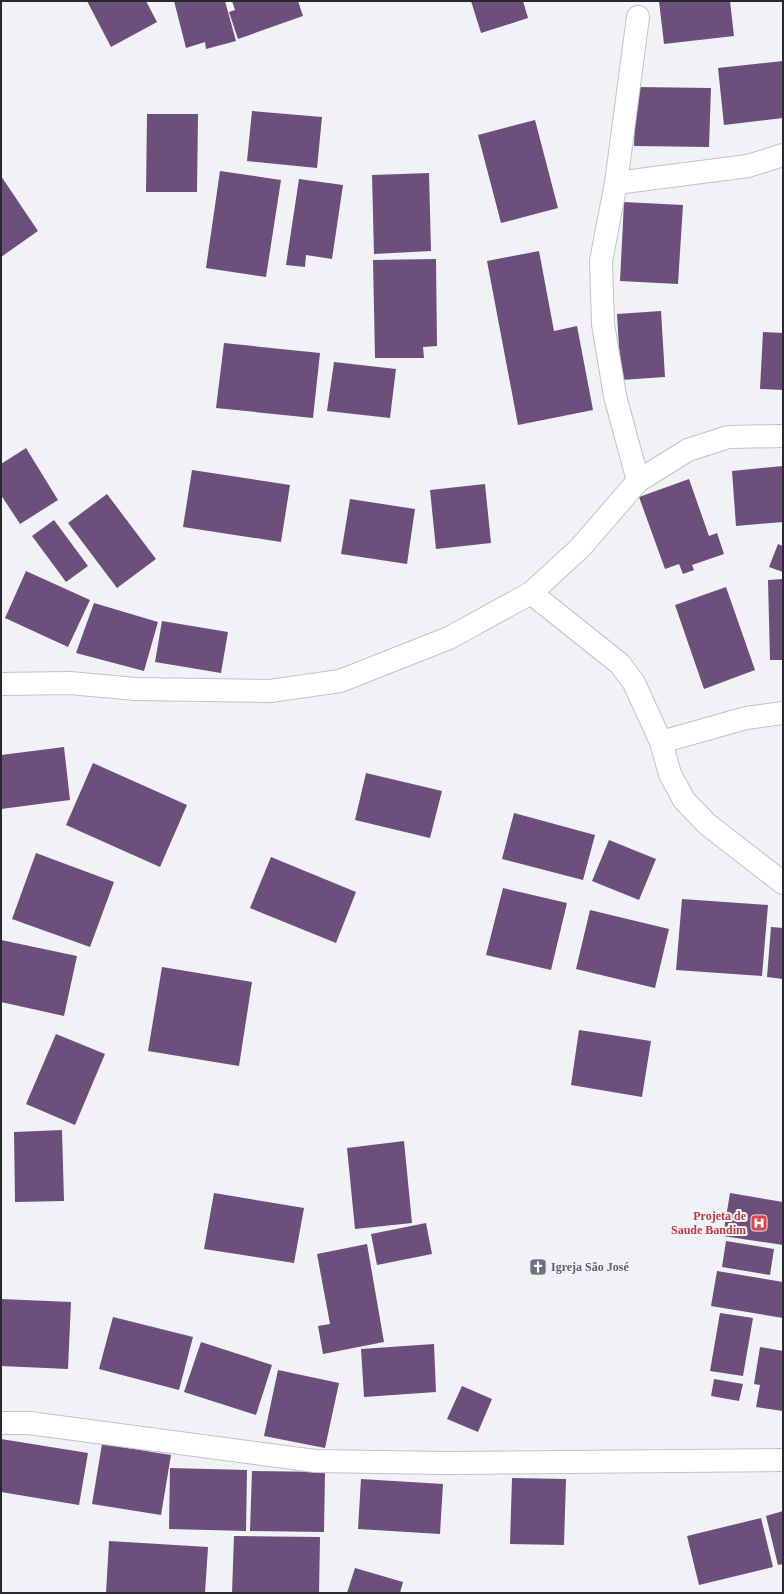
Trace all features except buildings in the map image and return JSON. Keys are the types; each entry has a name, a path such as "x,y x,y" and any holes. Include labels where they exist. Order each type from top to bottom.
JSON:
{"street":[{"path":"638,17 616,184 601,261 603,324 615,396 638,480"},
{"path":"616,184 748,166 783,155"},
{"path":"1,684 70,682 135,689 270,691 340,681 449,638 531,593 580,548 638,480 688,450 728,437 783,436"},
{"path":"531,593 620,664 634,683 660,742 670,774 684,800 707,824 783,883"},
{"path":"660,742 746,718 783,713"},
{"path":"1,1423 29,1423 315,1461 447,1463 783,1460"}],"place":[{"name":"Projeta de Saude Bandim","path":"759,1223"},
{"name":"Igreja São José","path":"538,1267"}]}
